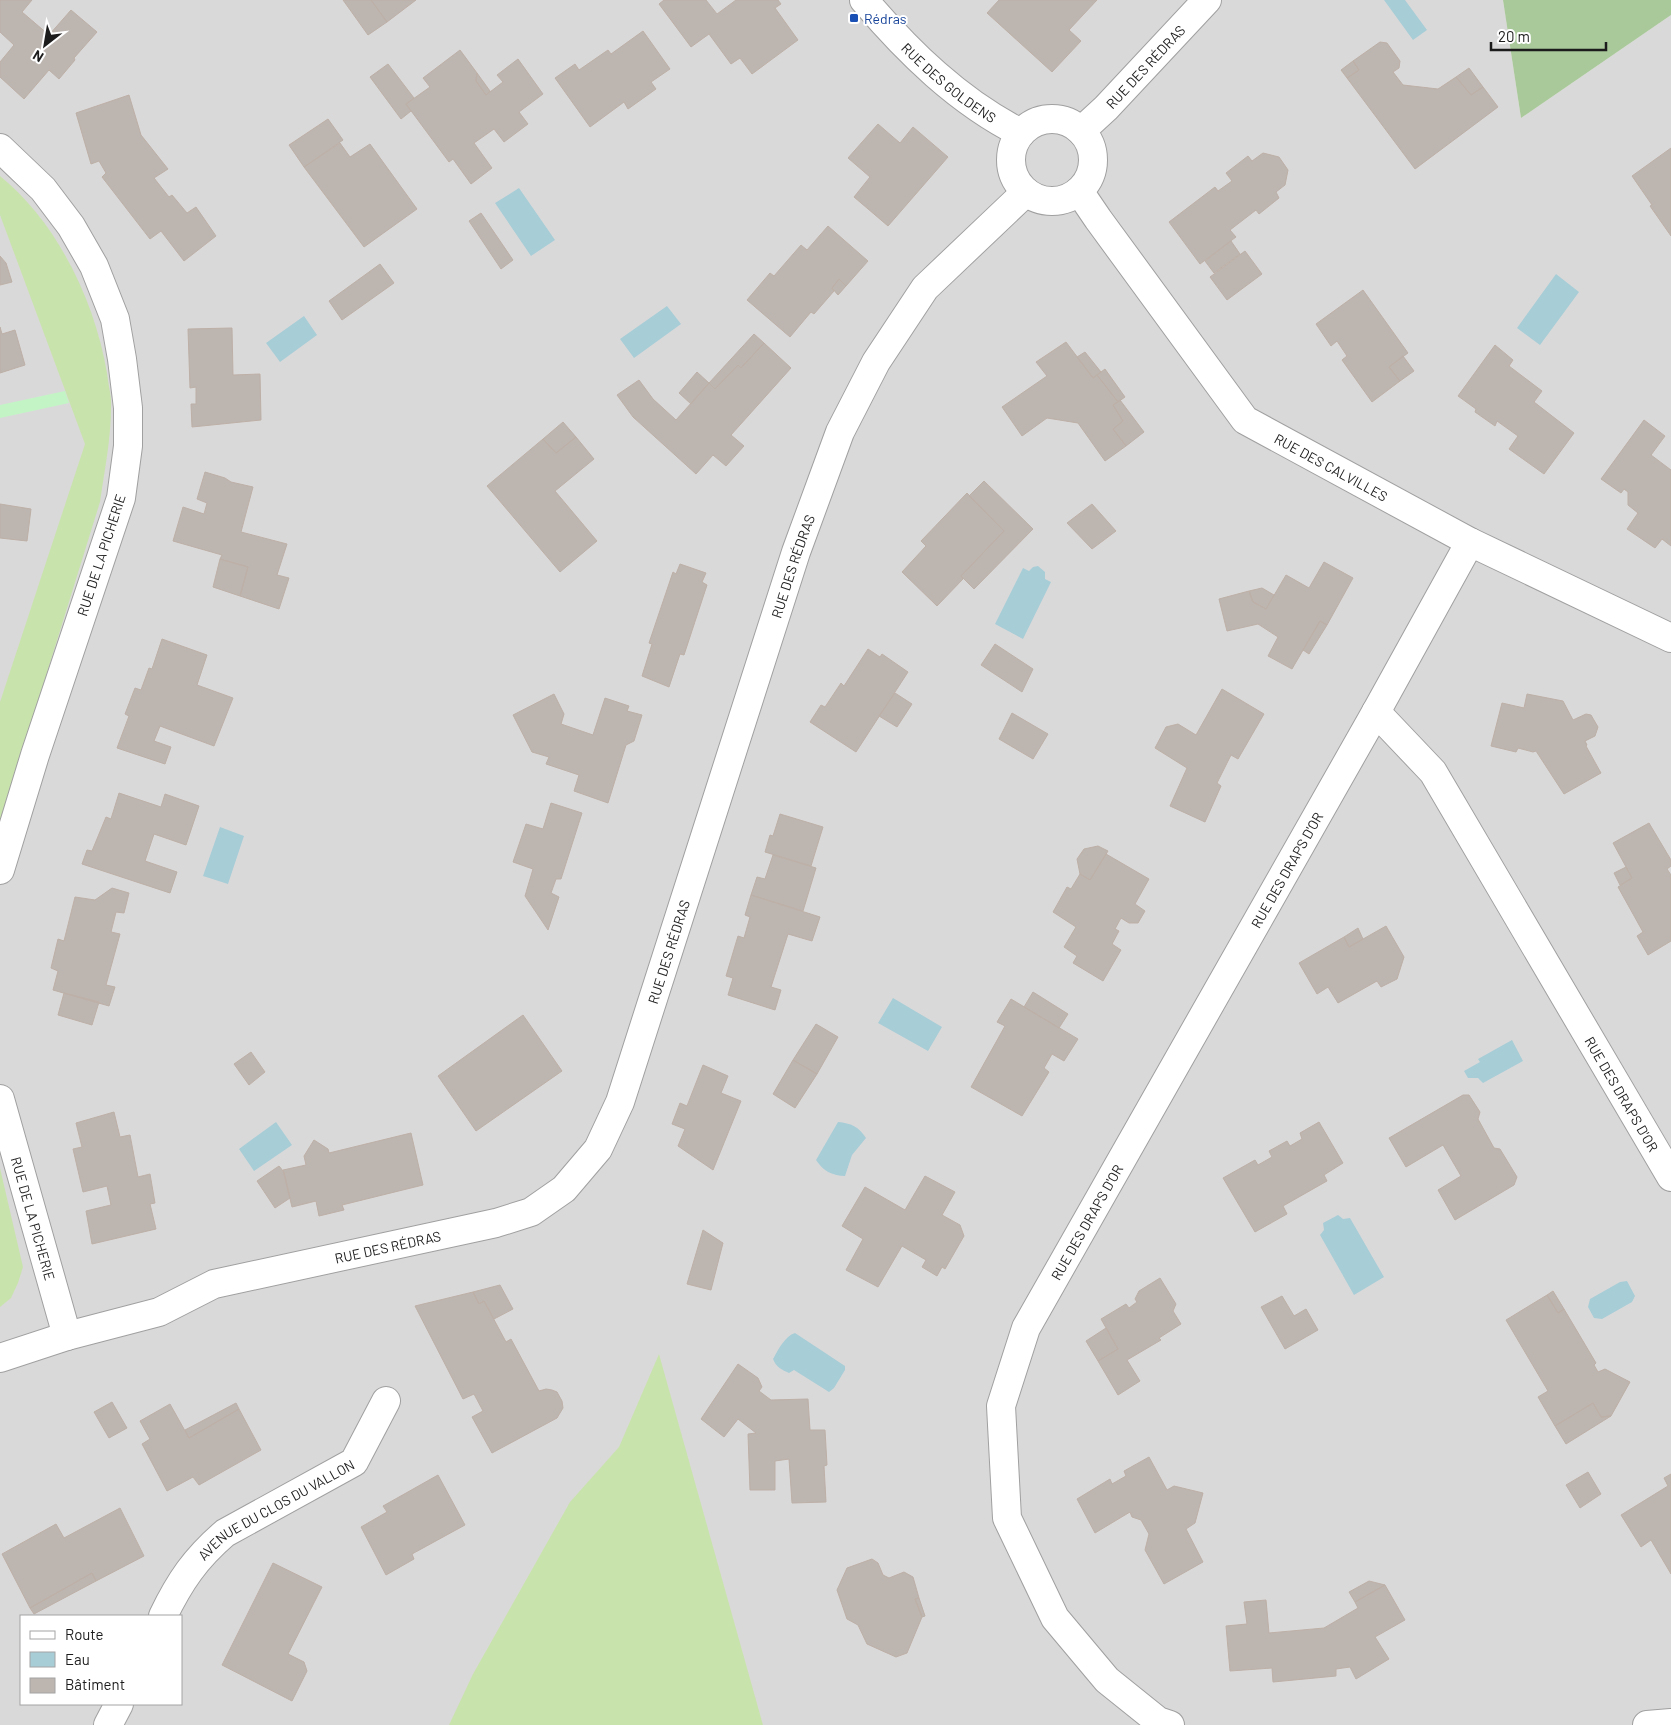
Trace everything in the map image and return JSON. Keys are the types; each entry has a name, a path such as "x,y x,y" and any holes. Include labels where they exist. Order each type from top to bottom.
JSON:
{"street":[{"name":"RUE DES GOLDENS","path":"864,0 911,52 962,96 1021,133"},
{"name":"RUE DES RÉDRAS","path":"1081,131 1106,108 1207,0"},
{"path":"1044,119 1057,119 1070,123 1081,131 1089,142 1093,155 1088,181 1079,191 1070,197 1058,201 1041,199 1026,192 1017,182 1012,170 1010,157 1014,144 1021,133 1031,124 1044,119"},
{"name":"RUE DE LA PICHERIE","path":"0,148 43,190 71,226 94,266 115,319 128,408 128,446 121,498 36,754 0,870"},
{"name":"RUE DES CALVILLES","path":"1079,191 1245,420 1470,542 1671,638"},
{"name":"RUE DES RÉDRAS","path":"0,1358 68,1336 159,1312 214,1284 496,1224 532,1212 564,1189 598,1149 620,1102 796,552 840,432 876,362 925,288 1026,192"},
{"name":"RUE DES DRAPS D'OR","path":"1170,1725 1158,1720 1107,1680 1054,1618 1006,1518 1001,1406 1026,1328 1376,712 1470,542"},
{"name":"RUE DES DRAPS D'OR","path":"1376,712 1433,772 1671,1178"},
{"name":"RUE DE LA PICHERIE","path":"0,1099 68,1336"},
{"name":"AVENUE DU CLOS DU VALLON","path":"164,1615 190,1568 206,1549 225,1533 354,1462 386,1401"},
{"path":"108,1725 118,1705"},
{"path":"1647,1725 1671,1723"}],"shaded area":[{"path":"0,0 1503,0 1521,118 1671,15 1671,1725 0,1725"}],"green space":[{"path":"1503,0 1671,0 1671,15 1521,118"},
{"path":"0,176 39,216 56,240 83,291 101,346 111,396 111,412 108,451 100,502 0,824 0,702 85,444 0,215"},
{"path":"65,391 69,403 0,418 0,405"},
{"path":"0,1168 23,1267 11,1298 0,1307"},
{"path":"659,1354 763,1725 449,1725 473,1674 570,1502 619,1447"}],"water":[{"path":"1384,0 1405,0 1427,30 1413,40"},
{"path":"519,188 555,240 531,256 495,203"},
{"path":"1556,274 1579,292 1540,345 1517,328"},
{"path":"667,306 681,324 634,358 620,339"},
{"path":"304,316 317,335 280,362 266,343"},
{"path":"1038,566 1045,572 1045,579 1051,582 1023,639 995,624 1023,568 1029,571 1033,567"},
{"path":"220,827 244,836 228,884 203,876"},
{"path":"893,998 942,1027 928,1051 878,1023"},
{"path":"1512,1040 1523,1061 1483,1083 1478,1078 1468,1078 1464,1071 1480,1062 1478,1059"},
{"path":"276,1122 292,1145 254,1171 239,1149"},
{"path":"838,1122 854,1126 866,1138 852,1155 845,1176 829,1172 816,1160"},
{"path":"1338,1215 1343,1219 1350,1218 1384,1277 1354,1295 1320,1235 1324,1230 1323,1223"},
{"path":"1627,1281 1635,1296 1632,1302 1602,1319 1594,1318 1588,1307 1590,1299 1620,1282"},
{"path":"795,1333 845,1366 845,1370 834,1388 829,1392 794,1370 789,1373 784,1371 774,1362 773,1359 782,1344"}],"building":[{"path":"0,0 32,0 22,12 49,35 71,10 97,32 74,58 75,60 59,79 49,70 24,99 0,77 0,62 14,45 0,32"},
{"path":"343,0 371,0 387,22 368,35"},
{"path":"371,0 416,0 387,22"},
{"path":"664,0 706,0 717,14 736,0 778,0 781,4 775,8 798,40 752,74 740,58 731,64 709,34 691,47 659,4"},
{"path":"999,0 1097,0 1069,30 1081,41 1052,72 987,13"},
{"path":"643,31 670,69 651,82 656,89 628,109 624,102 590,127 555,78 575,64 579,70 608,50 611,54"},
{"path":"1380,42 1387,43 1400,61 1399,68 1393,72 1403,85 1438,89 1456,77 1471,95 1483,87 1498,107 1415,169 1347,78 1359,70 1353,61"},
{"path":"460,50 477,73 476,81 486,95 503,82 497,75 518,59 543,94 519,112 528,124 504,142 494,129 474,143 492,168 471,184 453,159 449,162 406,104 430,87 423,78"},
{"path":"1353,61 1359,70 1347,78 1341,70"},
{"path":"388,64 414,98 406,104 411,111 401,119 370,77"},
{"path":"1469,68 1483,87 1471,95 1456,77"},
{"path":"477,73 490,91 486,95 476,81"},
{"path":"129,95 141,135 168,169 154,178 169,197 172,195 187,213 196,207 216,236 184,261 161,231 150,239 102,177 106,173 99,161 91,164 76,113"},
{"path":"328,119 343,140 304,167 289,145"},
{"path":"878,124 900,143 913,127 948,157 888,226 854,197 870,177 848,158"},
{"path":"340,143 350,157 370,144 417,209 364,247 304,167"},
{"path":"1671,148 1671,236 1632,176"},
{"path":"1263,153 1279,157 1288,170 1285,185 1276,192 1279,198 1259,214 1256,210 1230,230 1236,237 1200,264 1169,222 1215,187 1218,191 1232,181 1226,173 1248,156 1252,161"},
{"path":"481,213 513,260 501,269 469,221"},
{"path":"828,226 868,261 846,286 839,279 832,288 834,291 814,314 811,312 790,337 747,300 770,273 774,276 801,245 807,250"},
{"path":"1231,241 1240,254 1214,273 1205,261"},
{"path":"1245,251 1262,274 1227,300 1210,277"},
{"path":"0,256 6,263 12,282 0,285"},
{"path":"380,264 394,283 342,320 329,301"},
{"path":"839,279 846,286 838,295 832,288"},
{"path":"1363,290 1408,353 1389,367 1400,381 1372,402 1342,360 1347,356 1337,341 1331,346 1316,324"},
{"path":"0,327 2,334 15,330 25,365 0,373"},
{"path":"232,328 233,375 260,374 261,420 192,427 191,404 196,404 196,387 190,388 188,329"},
{"path":"754,334 764,343 741,368 738,365 715,389 709,383"},
{"path":"1066,342 1093,378 1097,375 1118,402 1113,405 1123,421 1113,429 1126,446 1105,461 1078,423 1047,418 1022,436 1002,407 1047,376 1036,362"},
{"path":"764,343 791,368 731,435 744,446 726,466 713,455 696,474 633,417 617,395 639,380 653,399 676,420 709,383 715,389 738,365 741,368"},
{"path":"1495,345 1513,360 1509,366 1542,391 1534,402 1574,433 1544,474 1509,449 1518,436 1497,421 1495,426 1475,412 1476,409 1458,396"},
{"path":"1085,352 1101,372 1093,378 1077,357"},
{"path":"1403,356 1414,371 1400,381 1389,367"},
{"path":"1105,369 1125,397 1118,402 1097,375"},
{"path":"697,372 709,383 691,404 679,393"},
{"path":"1120,400 1144,432 1126,446 1113,429 1123,421 1113,405"},
{"path":"1644,420 1665,436 1651,455 1671,470 1671,546 1662,539 1655,548 1627,529 1638,513 1628,505 1628,492 1624,489 1621,493 1601,479"},
{"path":"563,422 576,437 556,453 543,439"},
{"path":"576,437 594,459 555,491 597,541 560,572 487,486 543,439 556,453"},
{"path":"205,472 225,478 231,482 253,487 241,532 287,544 277,575 289,578 279,609 240,596 248,567 220,559 222,555 173,541 183,507 204,514 207,503 197,499"},
{"path":"984,481 1033,529 974,589 961,576 1004,531 969,496"},
{"path":"967,493 1004,531 961,576 963,579 937,606 902,572 926,546 921,541"},
{"path":"0,504 31,509 27,541 0,538"},
{"path":"1092,504 1116,531 1092,549 1067,523"},
{"path":"220,559 248,567 240,596 213,587"},
{"path":"1324,562 1353,578 1327,625 1320,621 1292,669 1268,656 1278,637 1258,624 1227,631 1219,599 1249,591 1253,602 1266,609 1286,575 1309,588"},
{"path":"680,564 706,573 702,582 707,585 684,655 680,654 669,687 642,676 652,644 649,643 673,572 676,574"},
{"path":"1262,588 1274,595 1266,609 1253,602 1249,591"},
{"path":"1320,621 1327,625 1309,654 1303,650"},
{"path":"162,639 207,655 197,685 233,698 214,746 160,726 154,741 171,747 165,764 117,748 129,716 125,714 135,688 141,690 149,668 152,669"},
{"path":"995,644 1033,669 1022,692 981,665"},
{"path":"868,649 880,657 882,654 908,672 856,752 810,722 821,705 825,707 841,683 844,686"},
{"path":"1222,689 1264,714 1238,759 1231,755 1217,783 1221,786 1205,822 1170,806 1187,768 1155,748 1166,727 1178,724 1196,735"},
{"path":"895,693 912,704 897,727 879,716"},
{"path":"554,694 564,714 561,724 593,735 605,698 629,706 627,711 642,715 634,741 626,745 608,803 574,791 579,775 546,764 549,757 532,752 513,715"},
{"path":"1527,694 1563,701 1573,720 1586,714 1591,715 1598,727 1595,736 1585,741 1601,773 1564,794 1536,751 1518,748 1516,752 1491,746 1502,703 1524,708"},
{"path":"1012,713 1048,734 1033,759 999,739"},
{"path":"119,793 161,807 165,794 199,806 186,845 154,834 145,861 177,872 170,893 82,864 87,850 92,851 106,817 111,819"},
{"path":"551,803 582,813 561,879 556,879 551,893 559,897 548,930 525,896 533,869 513,862 526,824 543,829"},
{"path":"780,814 823,827 811,866 765,852 770,835 773,836"},
{"path":"1649,823 1671,860 1671,866 1667,869 1671,875 1671,941 1648,955 1637,936 1643,932 1618,887 1632,878 1613,843"},
{"path":"1098,846 1108,851 1090,880 1080,874 1077,859 1084,849"},
{"path":"1106,854 1149,879 1135,904 1145,911 1138,923 1129,923 1121,918 1115,929 1119,931 1112,944 1121,950 1103,981 1073,963 1077,956 1064,947 1076,927 1053,912 1067,887 1071,889 1080,874 1090,880"},
{"path":"773,855 816,868 803,911 751,895 757,877 765,879"},
{"path":"1626,867 1632,878 1620,885 1614,873"},
{"path":"112,888 129,893 124,913 116,912 111,932 120,934 106,985 115,987 109,1006 53,990 58,971 51,968 58,939 64,941 75,897 95,900"},
{"path":"751,895 820,917 812,941 788,934 771,987 781,990 775,1010 728,995 733,978 726,976 738,936 744,938 750,917 745,915"},
{"path":"1386,926 1404,957 1397,979 1381,987 1377,981 1338,1003 1328,987 1317,994 1299,963 1344,937 1349,947"},
{"path":"1358,928 1363,939 1349,947 1344,937"},
{"path":"1033,992 1068,1014 1059,1028 1024,1007"},
{"path":"64,993 99,1002 92,1025 58,1015"},
{"path":"1011,999 1078,1039 1064,1061 1052,1054 1044,1068 1049,1072 1022,1116 971,1087 1005,1026 997,1022"},
{"path":"523,1015 562,1071 476,1131 438,1076"},
{"path":"816,1024 838,1037 817,1074 793,1060"},
{"path":"251,1052 265,1072 249,1085 234,1064"},
{"path":"793,1060 817,1074 795,1108 773,1094"},
{"path":"703,1065 728,1076 721,1093 741,1101 713,1170 678,1146 685,1129 672,1124 680,1103 687,1106"},
{"path":"1463,1095 1469,1095 1480,1112 1478,1119 1494,1148 1500,1149 1517,1177 1514,1185 1455,1220 1438,1190 1461,1176 1443,1145 1406,1167 1389,1138"},
{"path":"114,1112 120,1137 130,1135 138,1177 150,1174 155,1203 150,1204 156,1229 92,1244 86,1211 111,1205 107,1186 83,1192 73,1149 82,1147 76,1123"},
{"path":"1319,1122 1343,1163 1324,1175 1327,1181 1283,1206 1287,1214 1255,1232 1223,1178 1255,1160 1258,1165 1272,1157 1269,1151 1287,1141 1290,1146 1302,1139 1300,1133"},
{"path":"411,1133 423,1185 342,1205 344,1210 319,1216 316,1201 292,1207 283,1170 306,1165 304,1156 314,1140 328,1149 329,1153"},
{"path":"279,1166 284,1172 290,1198 275,1208 257,1181"},
{"path":"925,1176 955,1192 942,1215 960,1225 964,1236 945,1269 942,1267 937,1276 922,1267 926,1260 902,1246 878,1287 846,1270 863,1239 842,1226 865,1187 905,1210"},
{"path":"703,1230 723,1243 711,1290 687,1284"},
{"path":"1160,1278 1176,1304 1173,1311 1181,1324 1159,1338 1161,1340 1127,1360 1140,1381 1118,1395 1098,1361 1118,1349 1101,1319 1126,1304 1129,1308 1137,1302 1135,1299 1139,1291"},
{"path":"500,1285 513,1309 494,1319 484,1301 479,1304 473,1292"},
{"path":"1553,1291 1564,1309 1558,1313 1547,1295"},
{"path":"473,1292 479,1304 484,1301 506,1342 511,1339 539,1391 546,1389 557,1392 562,1401 563,1408 557,1418 492,1453 472,1417 483,1411 474,1394 463,1399 415,1306"},
{"path":"1547,1295 1558,1313 1564,1309 1596,1363 1594,1365 1598,1372 1605,1369 1630,1382 1611,1416 1601,1417 1593,1403 1555,1426 1538,1397 1548,1391 1506,1320"},
{"path":"1282,1296 1294,1316 1306,1309 1318,1330 1285,1349 1261,1307"},
{"path":"1106,1328 1118,1349 1098,1361 1086,1341"},
{"path":"738,1364 758,1378 762,1387 759,1391 771,1400 808,1399 810,1430 825,1430 827,1465 824,1466 826,1502 792,1503 789,1459 775,1461 775,1490 750,1490 748,1434 756,1433 738,1419 724,1437 701,1419"},
{"path":"112,1402 127,1428 109,1438 94,1412"},
{"path":"236,1403 239,1409 189,1438 185,1430"},
{"path":"1593,1403 1601,1417 1611,1416 1566,1444 1555,1426"},
{"path":"170,1404 189,1438 239,1409 261,1450 199,1485 193,1477 167,1491 142,1444 150,1439 140,1421"},
{"path":"1149,1457 1167,1490 1174,1486 1203,1493 1195,1523 1186,1529 1203,1562 1164,1584 1145,1550 1149,1534 1141,1520 1132,1517 1130,1512 1095,1533 1077,1499 1110,1479 1112,1484 1126,1476 1124,1471"},
{"path":"1588,1472 1601,1494 1580,1508 1566,1485"},
{"path":"1671,1474 1671,1574 1651,1540 1641,1547 1621,1515 1668,1486 1664,1478"},
{"path":"438,1475 465,1525 412,1554 414,1559 386,1575 361,1527 387,1512 383,1506"},
{"path":"120,1508 144,1556 96,1581 92,1573 30,1608 2,1554 56,1524 64,1538"},
{"path":"872,1559 878,1563 883,1575 889,1578 904,1572 913,1577 919,1598 915,1599 922,1617 907,1653 896,1657 867,1644 858,1625 847,1619 837,1590 847,1568"},
{"path":"273,1563 322,1587 288,1654 304,1662 307,1671 292,1701 222,1665"},
{"path":"92,1573 96,1581 34,1614 30,1608"},
{"path":"1369,1581 1385,1585 1355,1602 1349,1592"},
{"path":"1385,1585 1405,1620 1375,1637 1389,1659 1356,1679 1350,1667 1336,1669 1336,1676 1273,1682 1272,1668 1230,1671 1226,1626 1247,1624 1244,1602 1266,1600 1269,1633 1324,1628 1358,1608 1355,1602"},
{"path":"919,1598 925,1616 922,1617 915,1599"}],"place":[{"name":"Rédras","path":"854,18"}]}
